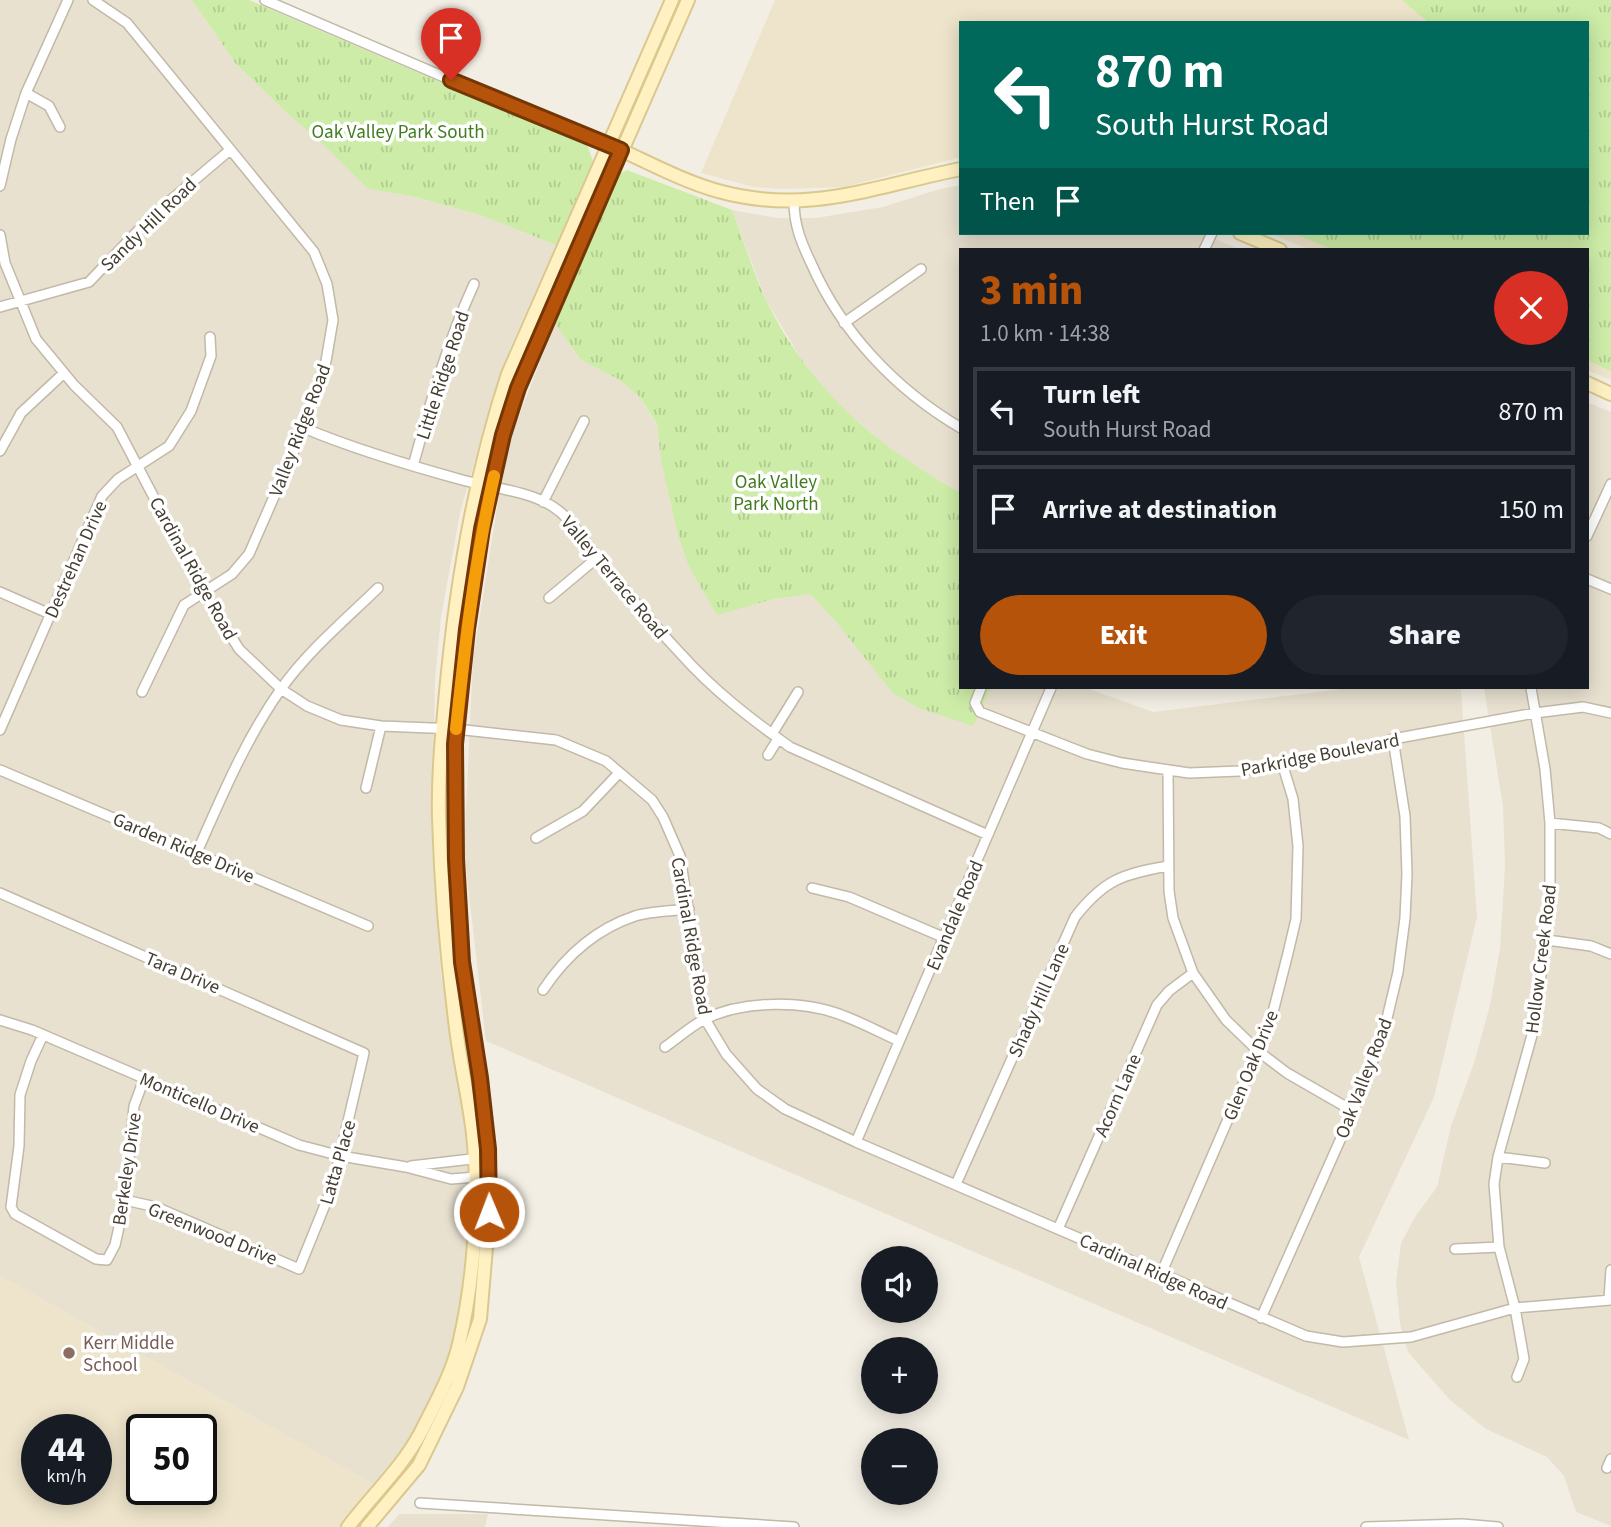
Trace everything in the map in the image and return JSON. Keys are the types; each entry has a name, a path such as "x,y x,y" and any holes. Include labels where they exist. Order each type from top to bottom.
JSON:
{"main road":[{"path":"485,486 492,423 508,374 672,0"},
{"path":"348,1527 391,1477 419,1435 442,1388 459,1345 470,1274 476,1204 473,1135 445,945 439,816 449,729 453,617 485,486 518,388 688,0"},
{"path":"607,144 717,191 759,199 794,201 863,193 959,169"},
{"path":"1245,235 1275,248"},
{"path":"1589,384 1611,394"},
{"path":"367,1527 419,1465 457,1387 480,1319 489,1212 489,1176 480,1078 462,962 449,729"}],"street":[{"path":"0,186 26,93 68,0"},
{"name":"Valley Ridge Road","path":"93,0 127,23 314,252 327,284 333,320 326,360 304,428 249,554 232,574 184,605 142,692"},
{"path":"265,0 607,144"},
{"path":"26,93 49,106 60,127"},
{"name":"Sandy Hill Road","path":"0,307 89,282 153,215 230,150"},
{"path":"794,201 796,229 819,283 844,323 875,361 915,397 959,427"},
{"name":"Cardinal Ridge Road","path":"0,234 5,263 36,339 64,373 117,427 203,591 239,649 281,689 307,706 341,720 381,726 449,729 556,740 606,761 652,800 663,817 680,856 705,1019 726,1054 757,1089 785,1109 1306,1336 1343,1342 1411,1337 1515,1308 1610,1299"},
{"path":"844,323 921,269"},
{"name":"Little Ridge Road","path":"414,466 435,388 459,317 474,285"},
{"name":"Destrehan Drive","path":"0,730 102,496 118,479 169,446 191,411 211,356 210,337"},
{"path":"0,451 21,413 64,373"},
{"path":"543,502 584,421"},
{"name":"Valley Terrace Road","path":"304,428 340,443 552,506 569,520 681,655 734,706 790,747 988,835"},
{"path":"1589,532 1611,484"},
{"path":"549,598 598,557"},
{"path":"1589,580 1611,589"},
{"path":"197,852 234,766 281,689 310,654 378,588"},
{"path":"0,592 50,614"},
{"name":"Parkridge Boulevard","path":"981,689 975,703 980,712 1032,734 1087,754 1189,773 1240,771 1368,748 1393,739 1535,713 1583,707 1611,713"},
{"name":"Evandale Road","path":"856,1142 1051,689"},
{"name":"Hollow Creek Road","path":"1517,1377 1524,1359 1515,1308 1499,1247 1494,1184 1497,1157 1534,1028 1547,940 1551,869 1550,822 1545,769 1531,689"},
{"path":"768,755 798,692"},
{"path":"366,788 381,726"},
{"name":"Oak Valley Road","path":"1261,1318 1353,1111 1383,1035 1398,972 1405,918 1405,816 1393,739"},
{"name":"Glen Oak Drive","path":"1161,1274 1271,1020 1296,919 1298,846 1293,799 1283,763"},
{"name":"Garden Ridge Drive","path":"0,770 368,926"},
{"path":"1168,771 1168,866 1173,918 1193,974 1226,1020 1258,1051 1287,1073 1353,1111"},
{"path":"536,838 583,811 620,773"},
{"path":"1550,822 1599,828 1611,834"},
{"name":"Shady Hill Lane","path":"956,1184 1076,917 1092,896 1112,881 1138,871 1168,866"},
{"path":"812,888 849,897 945,938"},
{"name":"Tara Drive","path":"0,893 364,1053"},
{"path":"543,990 568,958 601,933 636,916 689,908"},
{"path":"1547,940 1591,946 1611,954"},
{"name":"Acorn Lane","path":"1058,1229 1157,1005 1169,991 1193,974"},
{"path":"665,1047 705,1019 749,1007 799,1005 844,1016 899,1041"},
{"name":"Monticello Drive","path":"0,1020 43,1035 299,1145 451,1179 489,1176"},
{"name":"Berkeley Drive","path":"43,1035 31,1060 20,1096 19,1146 11,1207 15,1214 96,1259 107,1260 115,1245 125,1200 134,1106 144,1079"},
{"name":"Latta Place","path":"299,1269 333,1185 364,1053"},
{"name":"Monticello Drive","path":"406,1167 488,1157"},
{"path":"1497,1157 1545,1163"},
{"name":"Greenwood Drive","path":"125,1200 156,1207 299,1269"},
{"path":"1455,1249 1499,1247"},
{"path":"1610,1299 1611,1270"},
{"path":"420,1503 794,1527"},
{"path":"1366,1527 1462,1524 1498,1527"}],"shaded area":[{"path":"0,0 192,0 236,64 325,145 368,189 412,196 480,215 556,245 510,348 493,396 460,513 441,617 435,679 432,846 441,976 453,1030 470,1146 471,1231 460,1316 446,1363 424,1415 404,1450 377,1486 0,1276"},
{"path":"775,0 1611,0 1611,380 1589,371 1589,248 1305,248 1274,235 1589,235 1589,21 959,21 959,158 844,187 754,187 701,173"},
{"path":"959,185 959,235 1206,235 1236,248 959,248 959,492 898,456 822,387 800,357 766,300 732,210 777,218 816,218 883,207"},
{"path":"555,324 581,360 618,379 640,397 657,425 661,460 677,532 688,565 717,614 774,599 810,594 837,623 972,726 990,689 1090,689 1153,712 1343,689 1461,690 1477,917 1434,1097 1359,1257 1409,1440 486,1041 464,851 473,660 498,501 513,431"},
{"path":"1589,403 1611,412 1611,1526 1576,1512 1564,1476 1547,1457 1486,1429 1449,1399 1408,1352 1400,1324 1396,1282 1401,1243 1415,1217 1437,1187 1451,1126 1474,1063 1490,1005 1500,949 1505,866 1503,807 1484,689 1589,689"},
{"name":"Kerr Middle School","path":"0,1276 377,1486 343,1527 0,1527"},
{"path":"399,1514 488,1514 485,1527 388,1527"}],"green space":[{"name":"Oak Valley Park South","path":"192,0 249,0 587,145 593,161 556,245 480,215 412,196 368,189 236,64"},
{"path":"1402,0 1611,0 1611,371 1589,361 1589,248 1328,248 1298,235 1589,235 1589,21 1427,21"},
{"name":"Oak Valley Park North","path":"627,170 732,210 766,300 783,332 824,388 873,435 959,492 959,689 991,689 973,726 919,708 893,693 810,594 774,599 717,615 688,565 677,532 661,460 657,424 640,397 618,379 581,360 555,324 619,174"}],"slow traffic":[{"path":"456,729 470,604 494,476"}],"place":[{"name":"Kerr Middle School","path":"69,1353"}],"route":[{"path":"451,80 621,150 518,388 503,435 482,529 467,629 455,744 456,859 462,962 488,1149 489,1212"}]}
